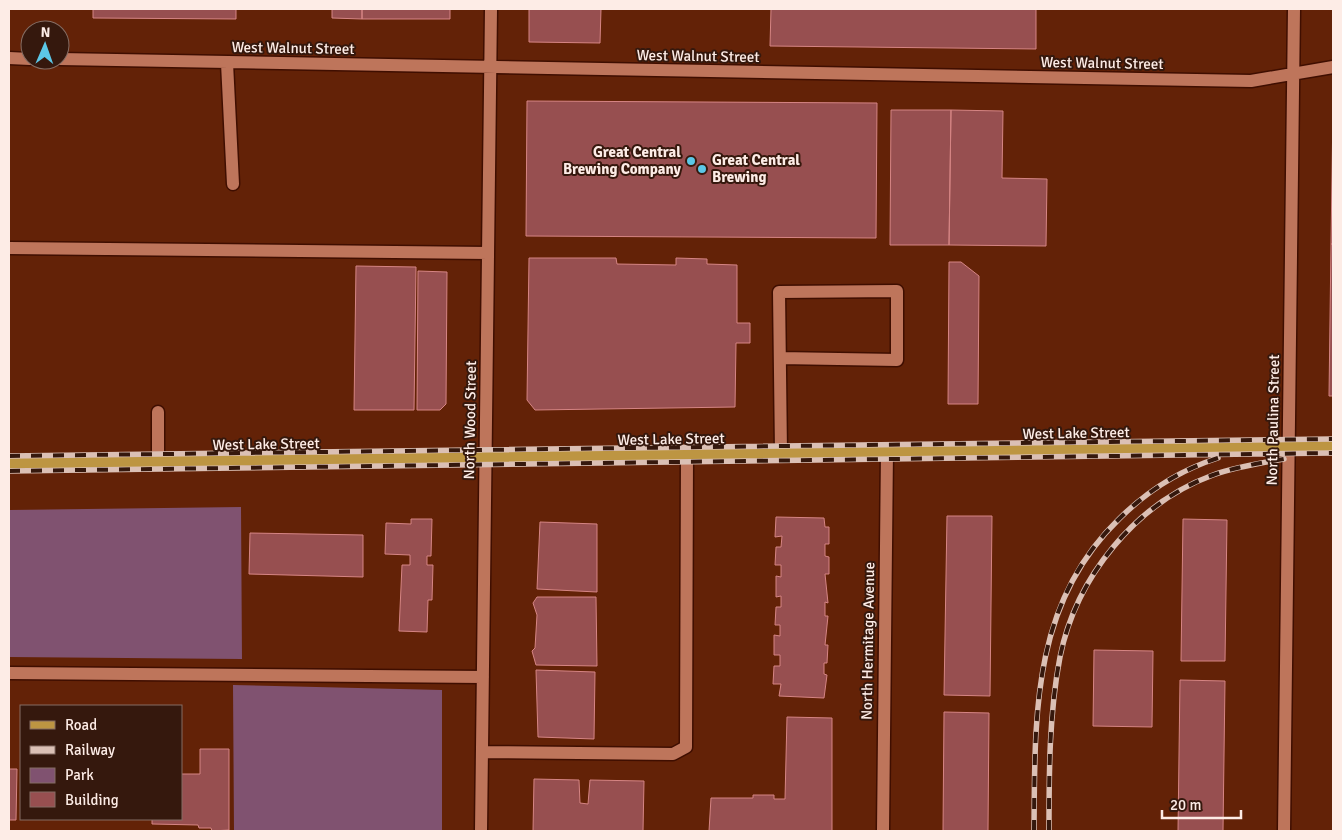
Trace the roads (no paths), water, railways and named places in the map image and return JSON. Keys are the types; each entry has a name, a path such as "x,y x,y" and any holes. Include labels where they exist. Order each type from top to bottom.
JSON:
{"main road":[{"name":"West Lake Street","path":"9,463 1333,446"}],"street":[{"name":"North Wood Street","path":"481,831 491,9"},
{"name":"North Paulina Street","path":"1284,831 1294,9"},
{"name":"West Walnut Street","path":"70,59 1251,81 1333,66"},
{"path":"228,63 233,184"},
{"path":"9,248 488,253"},
{"path":"780,358 897,360 897,291 779,292 781,453"},
{"path":"158,412 158,461"},
{"name":"North Hermitage Avenue","path":"883,831 887,451"},
{"path":"482,752 673,754 686,748 687,455"},
{"path":"9,672 483,677"}],"railway":[{"path":"9,456 1333,439"},
{"path":"9,471 1333,453"},
{"path":"1034,831 1035,747 1038,705 1044,664 1054,625 1069,588 1090,552 1119,519 1141,499 1177,475 1218,458"},
{"path":"1049,831 1050,765 1056,678 1068,627 1080,599 1095,572 1114,546 1135,524 1159,504 1185,488 1222,472 1284,459"}],"place":[{"name":"Great Central Brewing Company","path":"691,161"},
{"name":"Great Central Brewing","path":"702,169"}]}
